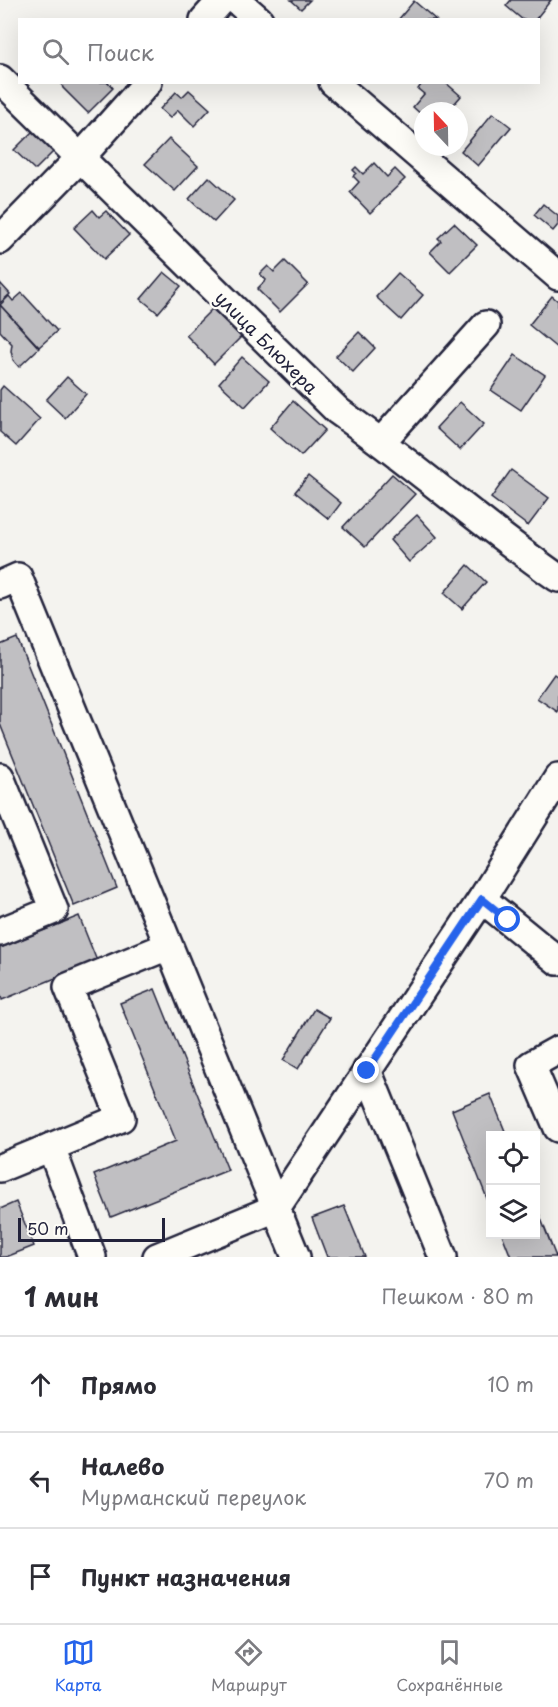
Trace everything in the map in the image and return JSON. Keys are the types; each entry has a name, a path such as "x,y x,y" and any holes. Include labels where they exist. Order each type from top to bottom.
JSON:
{"street":[{"path":"206,18 222,0"},
{"path":"236,0 257,18"},
{"name":"улица Блюхера","path":"0,78 338,411 381,442 514,548 558,578"},
{"path":"0,240 80,158 146,84"},
{"path":"335,84 558,276"},
{"path":"381,442 486,325"},
{"path":"0,585 18,577 296,1257"},
{"path":"0,777 54,910 0,932"},
{"path":"157,1257 276,1208 482,899 558,778"},
{"path":"482,899 558,961"},
{"path":"0,1168 121,1118 68,987 168,946"},
{"path":"558,1050 531,1065 558,1128"},
{"path":"367,1071 443,1257"},
{"path":"51,1147 92,1257"}],"building":[{"path":"291,0 310,0 301,9"},
{"path":"511,0 551,0 537,18 521,18 506,6"},
{"path":"414,1 434,18 400,18"},
{"path":"62,84 110,84 113,88 88,113"},
{"path":"422,84 447,84 461,96 456,102 417,102 424,94 418,89"},
{"path":"189,90 210,109 194,126 178,110 170,118 160,109 176,92 182,97"},
{"path":"493,113 511,127 478,166 467,156 468,143"},
{"path":"37,127 58,147 35,170 14,150"},
{"path":"169,139 198,166 175,191 145,164"},
{"path":"374,163 387,177 395,169 405,179 370,213 350,192 359,182 353,176 356,173 353,170 356,167 363,174"},
{"path":"209,177 234,200 214,222 189,199"},
{"path":"543,204 558,216 558,225 553,231 534,215"},
{"path":"93,210 99,217 106,211 129,235 104,259 74,228"},
{"path":"454,223 477,245 450,272 430,252 441,241 438,238"},
{"path":"285,261 308,284 280,312 257,289 266,280 260,274 268,266 274,272"},
{"path":"164,272 181,286 158,313 141,299"},
{"path":"398,273 423,295 401,320 376,297"},
{"path":"0,283 10,294 0,303"},
{"path":"22,293 57,331 39,347 0,305 9,296 13,301"},
{"path":"552,296 558,301 558,349 529,325"},
{"path":"0,305 39,348 19,367 13,360 12,344 0,331"},
{"path":"216,305 244,334 214,364 186,335"},
{"path":"359,332 375,348 353,372 336,356"},
{"path":"515,355 545,375 521,410 491,390"},
{"path":"242,357 269,381 245,407 219,383"},
{"path":"67,377 86,394 65,418 46,400"},
{"path":"3,386 40,419 16,446 0,432 0,390"},
{"path":"293,401 325,430 301,456 270,428"},
{"path":"460,402 484,424 460,450 436,428"},
{"path":"511,470 549,498 528,526 491,498"},
{"path":"392,474 415,494 365,547 343,527"},
{"path":"308,476 341,503 329,519 295,492"},
{"path":"417,515 437,537 409,562 390,540"},
{"path":"468,565 486,582 462,609 444,593"},
{"path":"17,638 117,888 74,906 0,724 0,645"},
{"path":"554,674 558,677 558,712 537,698"},
{"path":"79,916 97,961 2,1000 0,948"},
{"path":"155,989 228,1170 111,1217 94,1175 176,1141 120,1003"},
{"path":"314,1009 330,1018 298,1069 283,1060"},
{"path":"490,1094 505,1131 486,1131 486,1196 452,1110"},
{"path":"16,1202 34,1246 6,1257 0,1257 0,1209"},
{"path":"344,1206 365,1257 327,1257 312,1218"},
{"path":"540,1216 556,1257 511,1257 504,1239 540,1239"}],"route":[{"path":"367,1071 482,899 508,920"}]}
